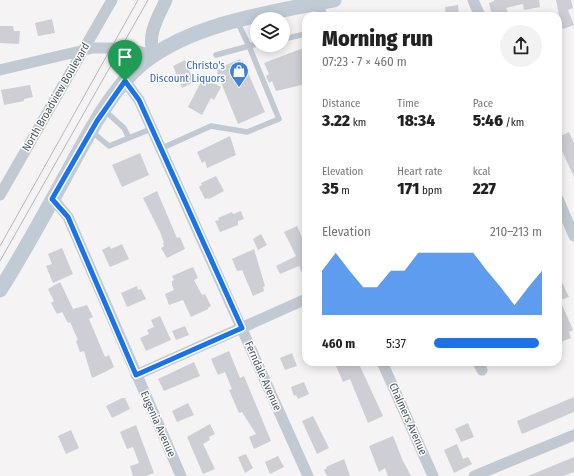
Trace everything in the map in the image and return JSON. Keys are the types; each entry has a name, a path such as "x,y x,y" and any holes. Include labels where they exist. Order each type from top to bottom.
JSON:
{"main road":[{"path":"304,12 319,10 334,0"},
{"path":"0,290 91,131 125,81 137,68 154,55 192,36 237,21 302,12"}],"street":[{"name":"North Broadview Boulevard","path":"0,195 112,0"},
{"path":"154,55 151,46 151,35 166,0"},
{"path":"473,0 478,12"},
{"path":"0,70 94,48 118,47 154,55"},
{"name":"Ferndale Avenue","path":"125,81 136,95 308,476"},
{"name":"Eugenia Avenue","path":"52,199 68,217 181,476"},
{"path":"562,208 574,236"},
{"path":"136,375 302,301"},
{"name":"Chalmers Avenue","path":"384,366 433,476"},
{"path":"474,476 574,435"}],"lane":[{"path":"160,149 211,126 247,132 279,119 237,21"},
{"path":"290,37 302,35"},
{"path":"216,55 249,46"},
{"path":"104,110 124,128 129,138"},
{"path":"91,131 109,146 151,129"}],"building":[{"path":"539,0 540,7 524,10 523,4 506,8 508,12 491,12 489,3 494,1"},
{"path":"556,0 571,0 573,8 568,10 574,25 563,29 562,12 558,12"},
{"path":"458,5 459,12 446,12 445,7"},
{"path":"52,19 55,33 38,36 35,23"},
{"path":"0,26 13,26 14,31 20,31 19,44 0,43"},
{"path":"302,49 302,85 276,91 272,81 269,83 266,76 269,74 264,63"},
{"name":"Christo's Discount Liquors","path":"240,59 241,62 243,61 265,112 238,124 217,73 217,69"},
{"path":"185,60 194,82 182,88 173,66"},
{"path":"203,78 221,87 214,100 211,98 202,115 188,107"},
{"path":"30,85 33,97 24,99 24,101 4,105 1,90"},
{"path":"569,132 574,143 574,177 562,151 562,135"},
{"path":"230,136 236,155 207,168 205,161 202,163 197,152"},
{"path":"140,153 149,175 122,187 112,165"},
{"path":"216,176 224,191 209,199 205,199 199,187 202,185 201,183"},
{"path":"157,191 177,238 180,237 185,249 167,258 161,248 164,246 164,243 160,232 143,198"},
{"path":"241,211 244,219 238,221 238,225 220,232 215,221 219,220 218,218 232,212 233,214"},
{"path":"297,226 302,237 302,273 299,266 280,274 276,266 296,256 284,232"},
{"path":"261,234 267,245 258,250 253,239"},
{"path":"122,244 129,259 110,267 102,250 110,246 111,249"},
{"path":"62,248 73,274 53,283 46,266 52,264 48,254"},
{"path":"254,249 265,286 263,287 264,291 253,296 242,270 237,271 232,259"},
{"path":"193,267 198,278 194,280 202,295 205,294 211,306 191,317 183,300 169,305 165,294 174,290 172,281 174,280 172,276"},
{"path":"60,282 73,309 87,305 93,317 89,319 105,357 109,355 114,367 92,378 84,351 80,352 76,341 78,340 70,322 68,323 62,312 57,314 51,303 54,301 48,289"},
{"path":"562,282 569,297 562,299"},
{"path":"137,286 138,290 141,289 146,299 127,307 121,293"},
{"path":"562,305 573,330 569,332 571,338 562,342"},
{"path":"160,316 171,340 146,351 140,338 149,334 147,330 154,327 151,320"},
{"path":"185,326 189,335 176,340 172,331"},
{"path":"229,351 240,378 244,376 271,441 254,449 249,437 256,434 242,412 239,413 229,390 232,389 225,372 218,375 211,359"},
{"path":"292,353 297,366 285,370 280,358"},
{"path":"194,362 200,376 164,391 158,379"},
{"path":"336,366 360,366 383,416 368,423 350,379 343,382"},
{"path":"304,382 309,394 298,399 296,395 294,396 291,387"},
{"path":"574,397 574,412 522,434 517,421"},
{"path":"125,398 130,409 112,418 106,406"},
{"path":"188,403 194,415 177,422 172,411"},
{"path":"313,416 329,448 317,454 302,421"},
{"path":"468,423 474,437 461,442 455,429"},
{"path":"210,424 215,434 209,437 210,440 203,444 215,469 203,474 187,437"},
{"path":"136,425 154,473 146,476 133,476 130,466 139,463 133,447 127,449 120,432"},
{"path":"71,430 79,448 66,454 58,436"},
{"path":"393,436 411,476 388,476 385,468 379,472 369,446"},
{"path":"457,444 463,459 468,457 472,464 454,473 444,450"},
{"path":"246,454 253,468 245,473 238,457"},
{"path":"278,456 284,467 270,474 265,462"},
{"path":"574,457 574,472 563,476 528,476"},
{"path":"344,459 350,476 327,476 324,470 327,468 326,467"}],"tram line":[{"path":"0,246 138,0"},
{"path":"0,261 148,0"}],"place":[{"name":"Christo's Discount Liquors","path":"239,88"}],"route":[{"path":"125,81 132,87 139,100 242,328 136,375 68,217 52,199 83,143 110,101 125,81"}]}
